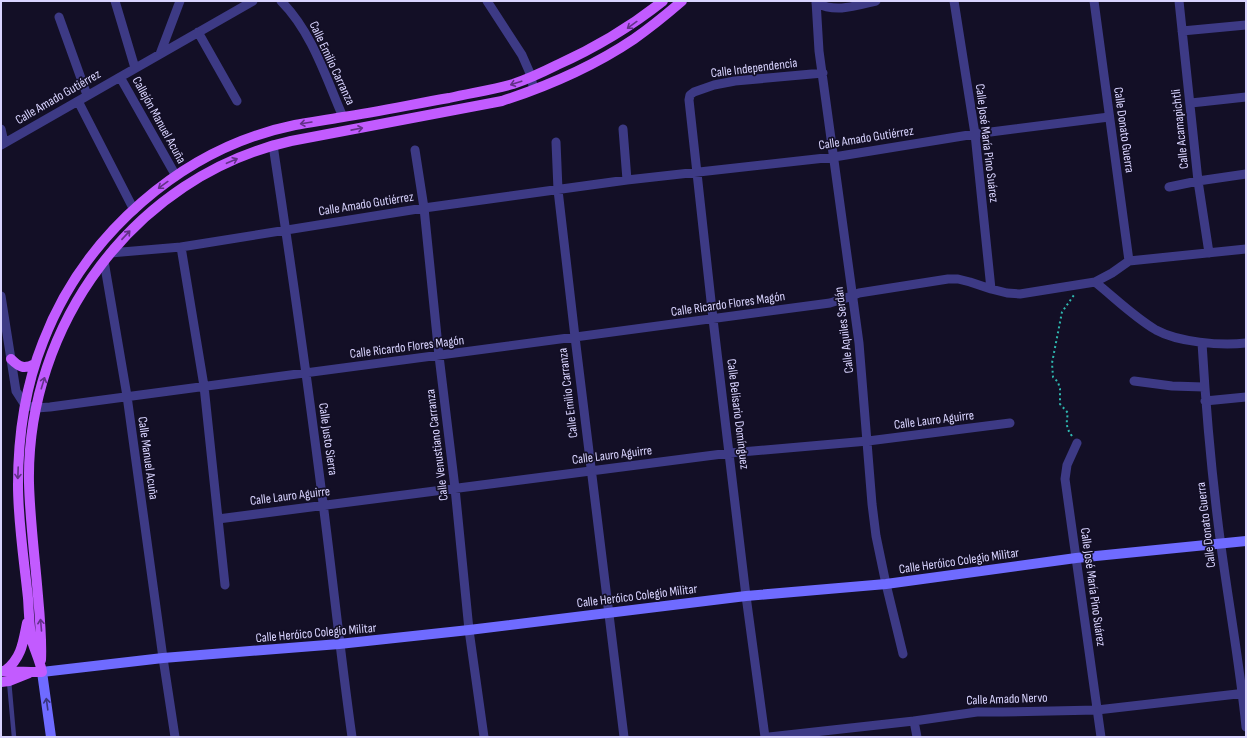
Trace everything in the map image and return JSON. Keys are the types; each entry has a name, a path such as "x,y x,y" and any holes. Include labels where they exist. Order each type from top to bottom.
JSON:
{"main road":[{"path":"51,737 41,668 32,639 20,529 18,486 21,434 35,364 53,318 77,276 106,238 152,193 176,176 216,153 249,138 294,125 343,118 482,92 515,84 531,78 625,30 663,1"},
{"path":"41,668 42,641 29,482 31,435 36,408 47,368 65,323 88,282 107,257 142,219 166,199 184,187 226,163 273,145 502,101 534,89 604,57 635,38 682,1"},
{"path":"11,359 21,367 27,368 35,364"},
{"name":"Calle Heróico Colegio Militar","path":"5,681 41,668 339,644 469,630 746,596 886,584 1076,558 1246,541"},
{"path":"4,670 15,663 21,652 29,611"},
{"name":"Calle Heróico Colegio Militar","path":"4,670 31,672"}],"street":[{"path":"115,1 135,68"},
{"path":"160,54 180,1"},
{"name":"Calle Amado Gutiérrez","path":"3,144 253,1"},
{"name":"Calle Emilio Carranza","path":"281,1 297,20 307,36 343,118"},
{"path":"487,1 522,55 529,71 534,89"},
{"path":"816,2 829,8 842,8 858,6 876,1"},
{"name":"Calle José María Pino Suárez","path":"954,1 975,134 991,289"},
{"name":"Calle Donato Guerra","path":"1094,1 1129,262"},
{"name":"Calle Acamapichtli","path":"1179,1 1191,103 1198,181 1209,253"},
{"name":"Calle Aquiles Serdán","path":"816,2 818,40 859,343 874,520 886,584 903,654"},
{"path":"59,17 87,95"},
{"path":"1182,31 1246,25"},
{"path":"198,32 237,101"},
{"name":"Calle Independencia","path":"690,95 701,89 735,81 823,73"},
{"name":"Callejón Manuel Acuña","path":"120,77 176,176"},
{"name":"Calle Belisario Domínguez","path":"690,95 689,105 713,319 746,596 765,737"},
{"path":"1191,103 1246,97"},
{"path":"78,100 134,210"},
{"name":"Calle Amado Gutiérrez","path":"107,257 181,247 424,208 627,180 834,157 975,134 1109,117"},
{"path":"1,129 3,144"},
{"path":"623,129 627,180"},
{"name":"Calle Emilio Carranza","path":"556,142 558,190 590,471 624,737"},
{"name":"Calle Justo Sierra","path":"273,145 287,230 324,505 339,644 352,737"},
{"name":"Calle Venustiano Carranza","path":"416,150 424,208 439,356 455,488 469,630 484,737"},
{"path":"1168,187 1246,174"},
{"path":"181,247 204,386 225,585"},
{"name":"Calle Ricardo Flores Magón","path":"26,405 36,408 50,407 713,319 830,303 869,290 948,279 958,279 1007,293 1020,294 1096,282 1129,262 1246,249"},
{"name":"Calle Manuel Acuña","path":"107,257 162,658 175,737"},
{"path":"1096,282 1130,311 1156,330 1168,335 1202,343 1246,343"},
{"path":"1,296 16,391 26,405"},
{"name":"Calle Donato Guerra","path":"1202,343 1205,401 1221,544 1244,693 1246,727"},
{"path":"1134,381 1172,386 1204,387"},
{"path":"1205,401 1246,397"},
{"name":"Calle Lauro Aguirre","path":"218,519 730,452 868,441 1010,424"},
{"name":"Calle José María Pino Suárez","path":"1077,443 1067,465 1064,479 1101,737"},
{"name":"Calle Amado Nervo","path":"768,737 977,712 1097,710 1244,693"},
{"path":"914,720 917,737"}],"lane":[{"path":"5,681 14,737"}],"path":[{"path":"1077,443 1066,427 1068,413 1060,404 1060,389 1058,382 1053,377 1052,363 1062,312 1083,285"}]}
